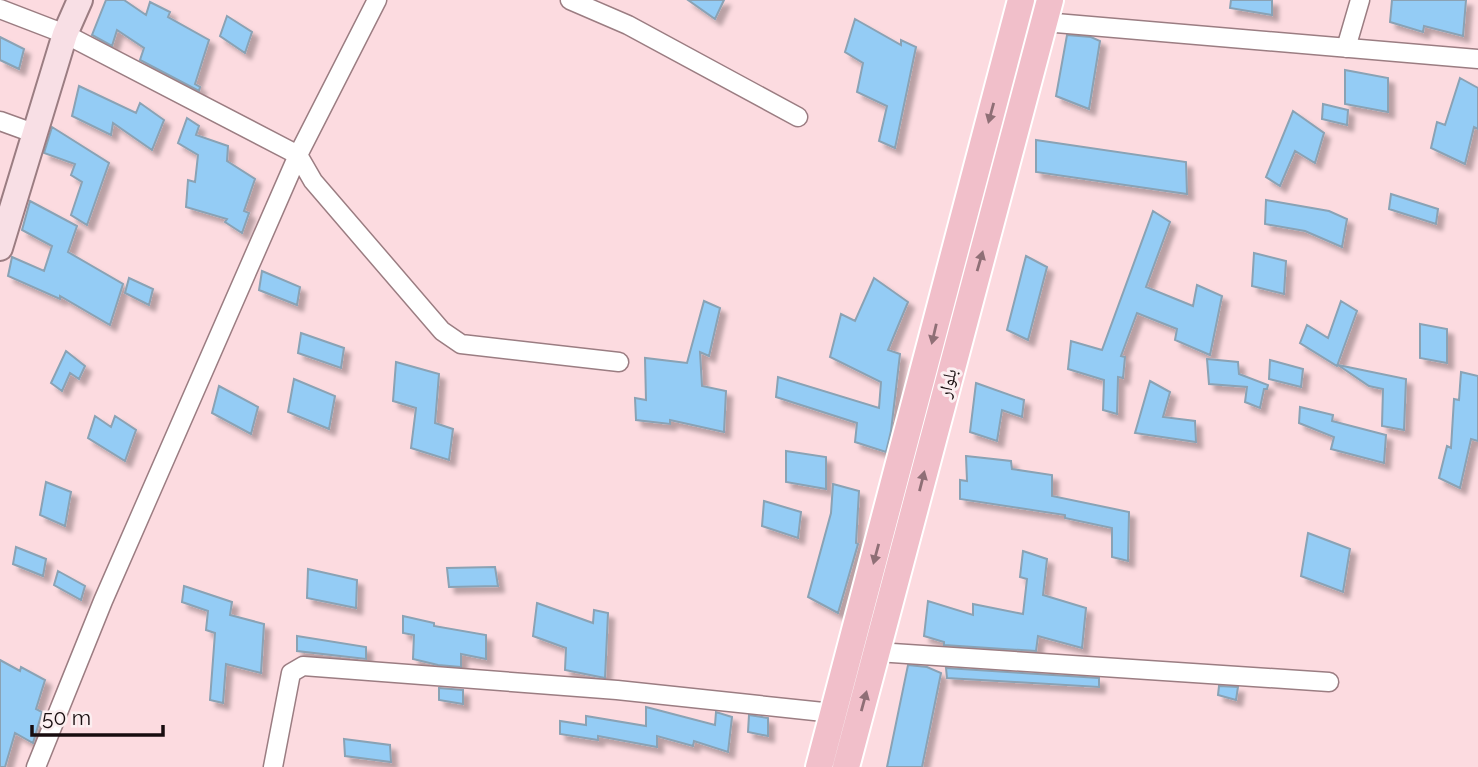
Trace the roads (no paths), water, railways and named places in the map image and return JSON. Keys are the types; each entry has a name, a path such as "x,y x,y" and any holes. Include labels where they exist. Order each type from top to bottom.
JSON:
{"main road":[{"name":"بلوار","path":"819,767 1021,0"},
{"name":"بلوار","path":"846,767 1047,11"},
{"path":"1001,74 1030,79"}],"street":[{"path":"0,248 65,34 80,0"},
{"path":"36,767 103,601 298,155 377,0"},
{"path":"570,0 628,25 798,117"},
{"path":"1346,48 1360,0"},
{"path":"0,9 65,34 298,155 313,181 442,331 461,344 620,362"},
{"path":"1047,11 1346,48 1478,59"},
{"path":"0,121 36,134"},
{"path":"877,652 1329,682"},
{"path":"273,767 291,673 303,666 617,690 833,713"}]}
